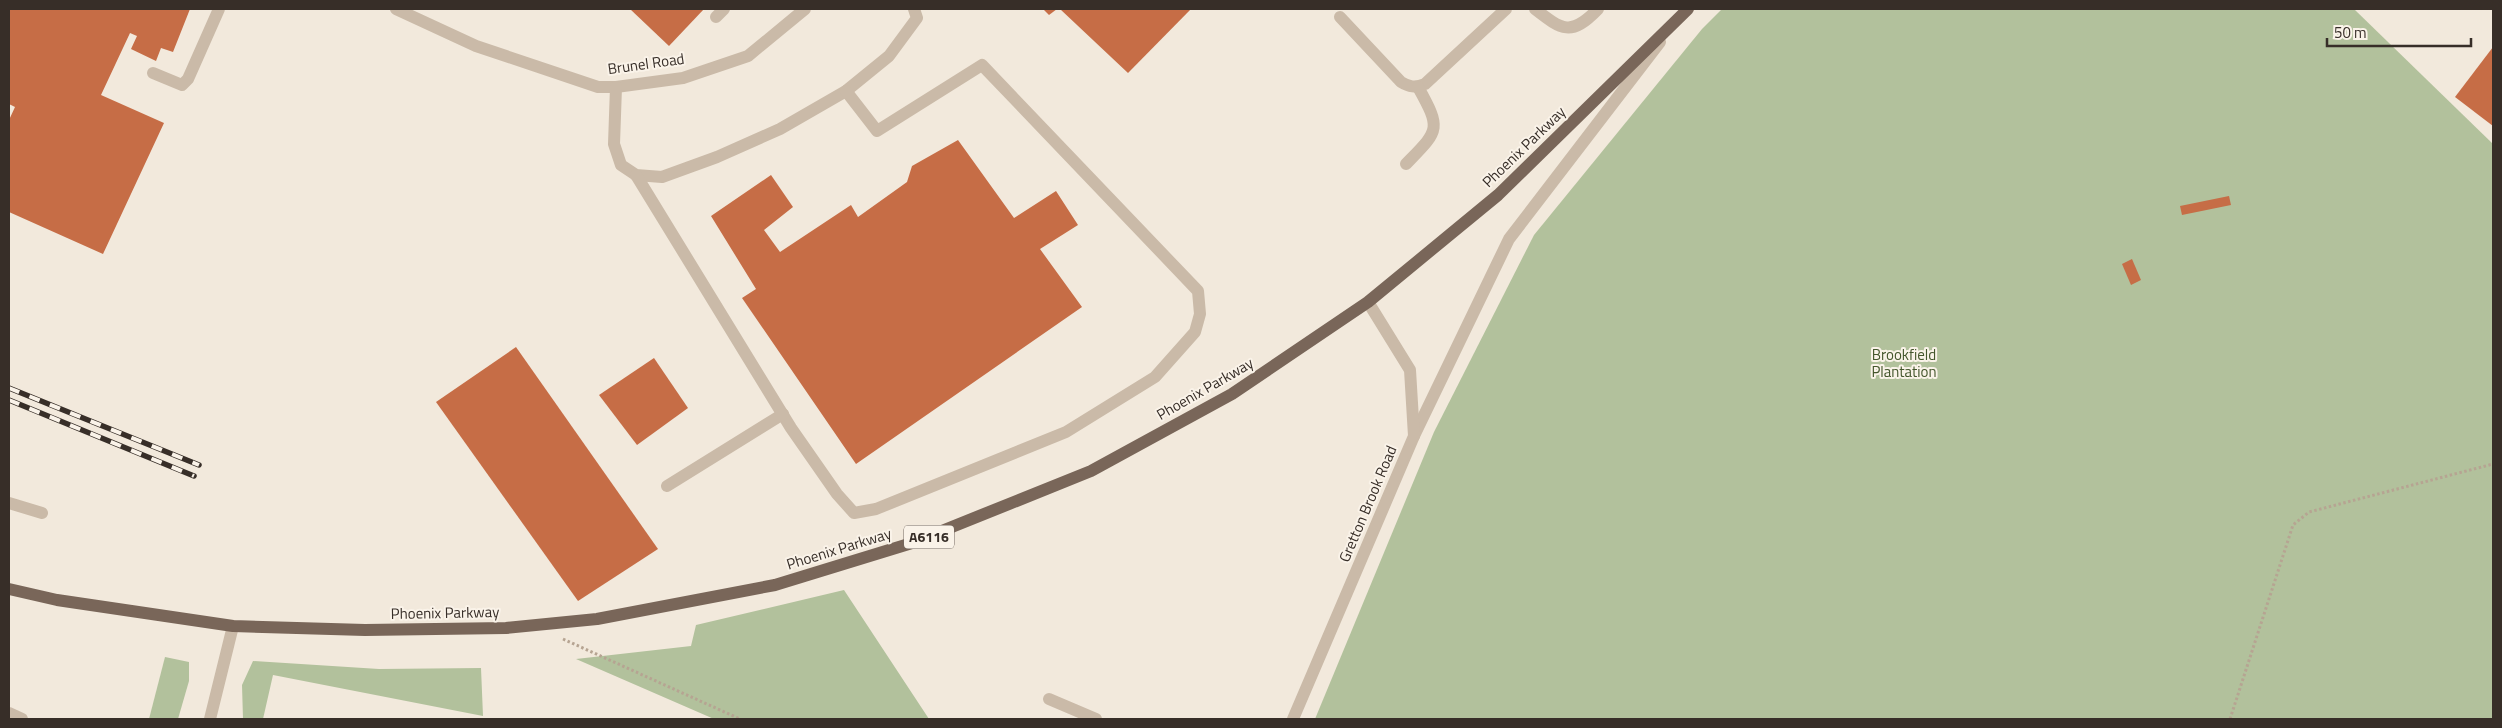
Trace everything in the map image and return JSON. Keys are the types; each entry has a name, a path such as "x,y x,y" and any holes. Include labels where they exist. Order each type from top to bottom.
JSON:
{"main road":[{"name":"Phoenix Parkway","path":"9,589 57,600 233,626 365,630 506,628 597,619 775,585 912,544 1091,471 1232,394 1368,302 1498,195 1688,9"}],"street":[{"path":"153,73 182,85 188,79 219,9"},
{"name":"Brunel Road","path":"396,9 476,46 598,86 616,87 683,78 748,56 805,9"},
{"path":"636,175 662,177 717,157 780,129 846,91 888,56 917,18 914,9"},
{"path":"1340,17 1401,82 1409,87 1418,87 1425,84 1506,9"},
{"path":"1535,9 1557,26 1568,29 1580,24 1598,9"},
{"path":"1414,436 1509,239 1672,26"},
{"path":"616,87 614,144 621,165 636,175 783,414 827,480 854,513 876,509 1066,432 1155,377 1194,332 1200,314 1198,291 982,65 877,131 846,91"},
{"path":"1406,164 1433,136 1435,123 1432,111 1418,87"},
{"name":"Gretton Brook Road","path":"1293,719 1414,436 1410,370 1368,302"},
{"path":"667,486 783,414"},
{"path":"9,503 42,513"},
{"path":"210,719 233,626"},
{"path":"1049,699 1096,719"},
{"path":"9,714 22,719"}],"path":[{"path":"2230,719 2293,525 2309,512 2493,464"},
{"path":"559,638 740,719"}],"green space":[{"name":"Brookfield Plantation","path":"1722,9 2354,9 2493,144 2493,719 1315,719 1434,432 1534,235 1702,29"},
{"path":"844,590 929,719 714,719 576,659 691,646 696,625"},
{"path":"165,657 189,662 189,681 178,719 149,719"},
{"path":"253,661 379,669 481,668 483,716 273,675 263,719 243,719 242,685"}],"building":[{"path":"9,9 190,9 173,52 161,48 156,61 131,49 137,36 130,33 101,95 164,123 103,254 9,212 9,120 15,107 9,104"},
{"path":"630,9 704,9 669,46"},
{"path":"1043,9 1057,9 1049,15"},
{"path":"1060,9 1191,9 1128,73"},
{"path":"2493,47 2493,126 2455,97"},
{"path":"958,140 1014,218 1056,191 1078,225 1040,249 1082,307 856,464 742,298 756,289 711,216 771,175 793,207 764,230 780,252 851,205 858,217 907,182 912,166"},
{"path":"2229,196 2231,205 2182,215 2180,206"},
{"path":"2132,259 2141,280 2131,285 2122,264"},
{"path":"516,347 658,549 578,601 436,402"},
{"path":"654,358 688,408 637,445 599,395"}],"railway":[{"path":"9,388 199,465"},
{"path":"9,400 194,476"}]}
